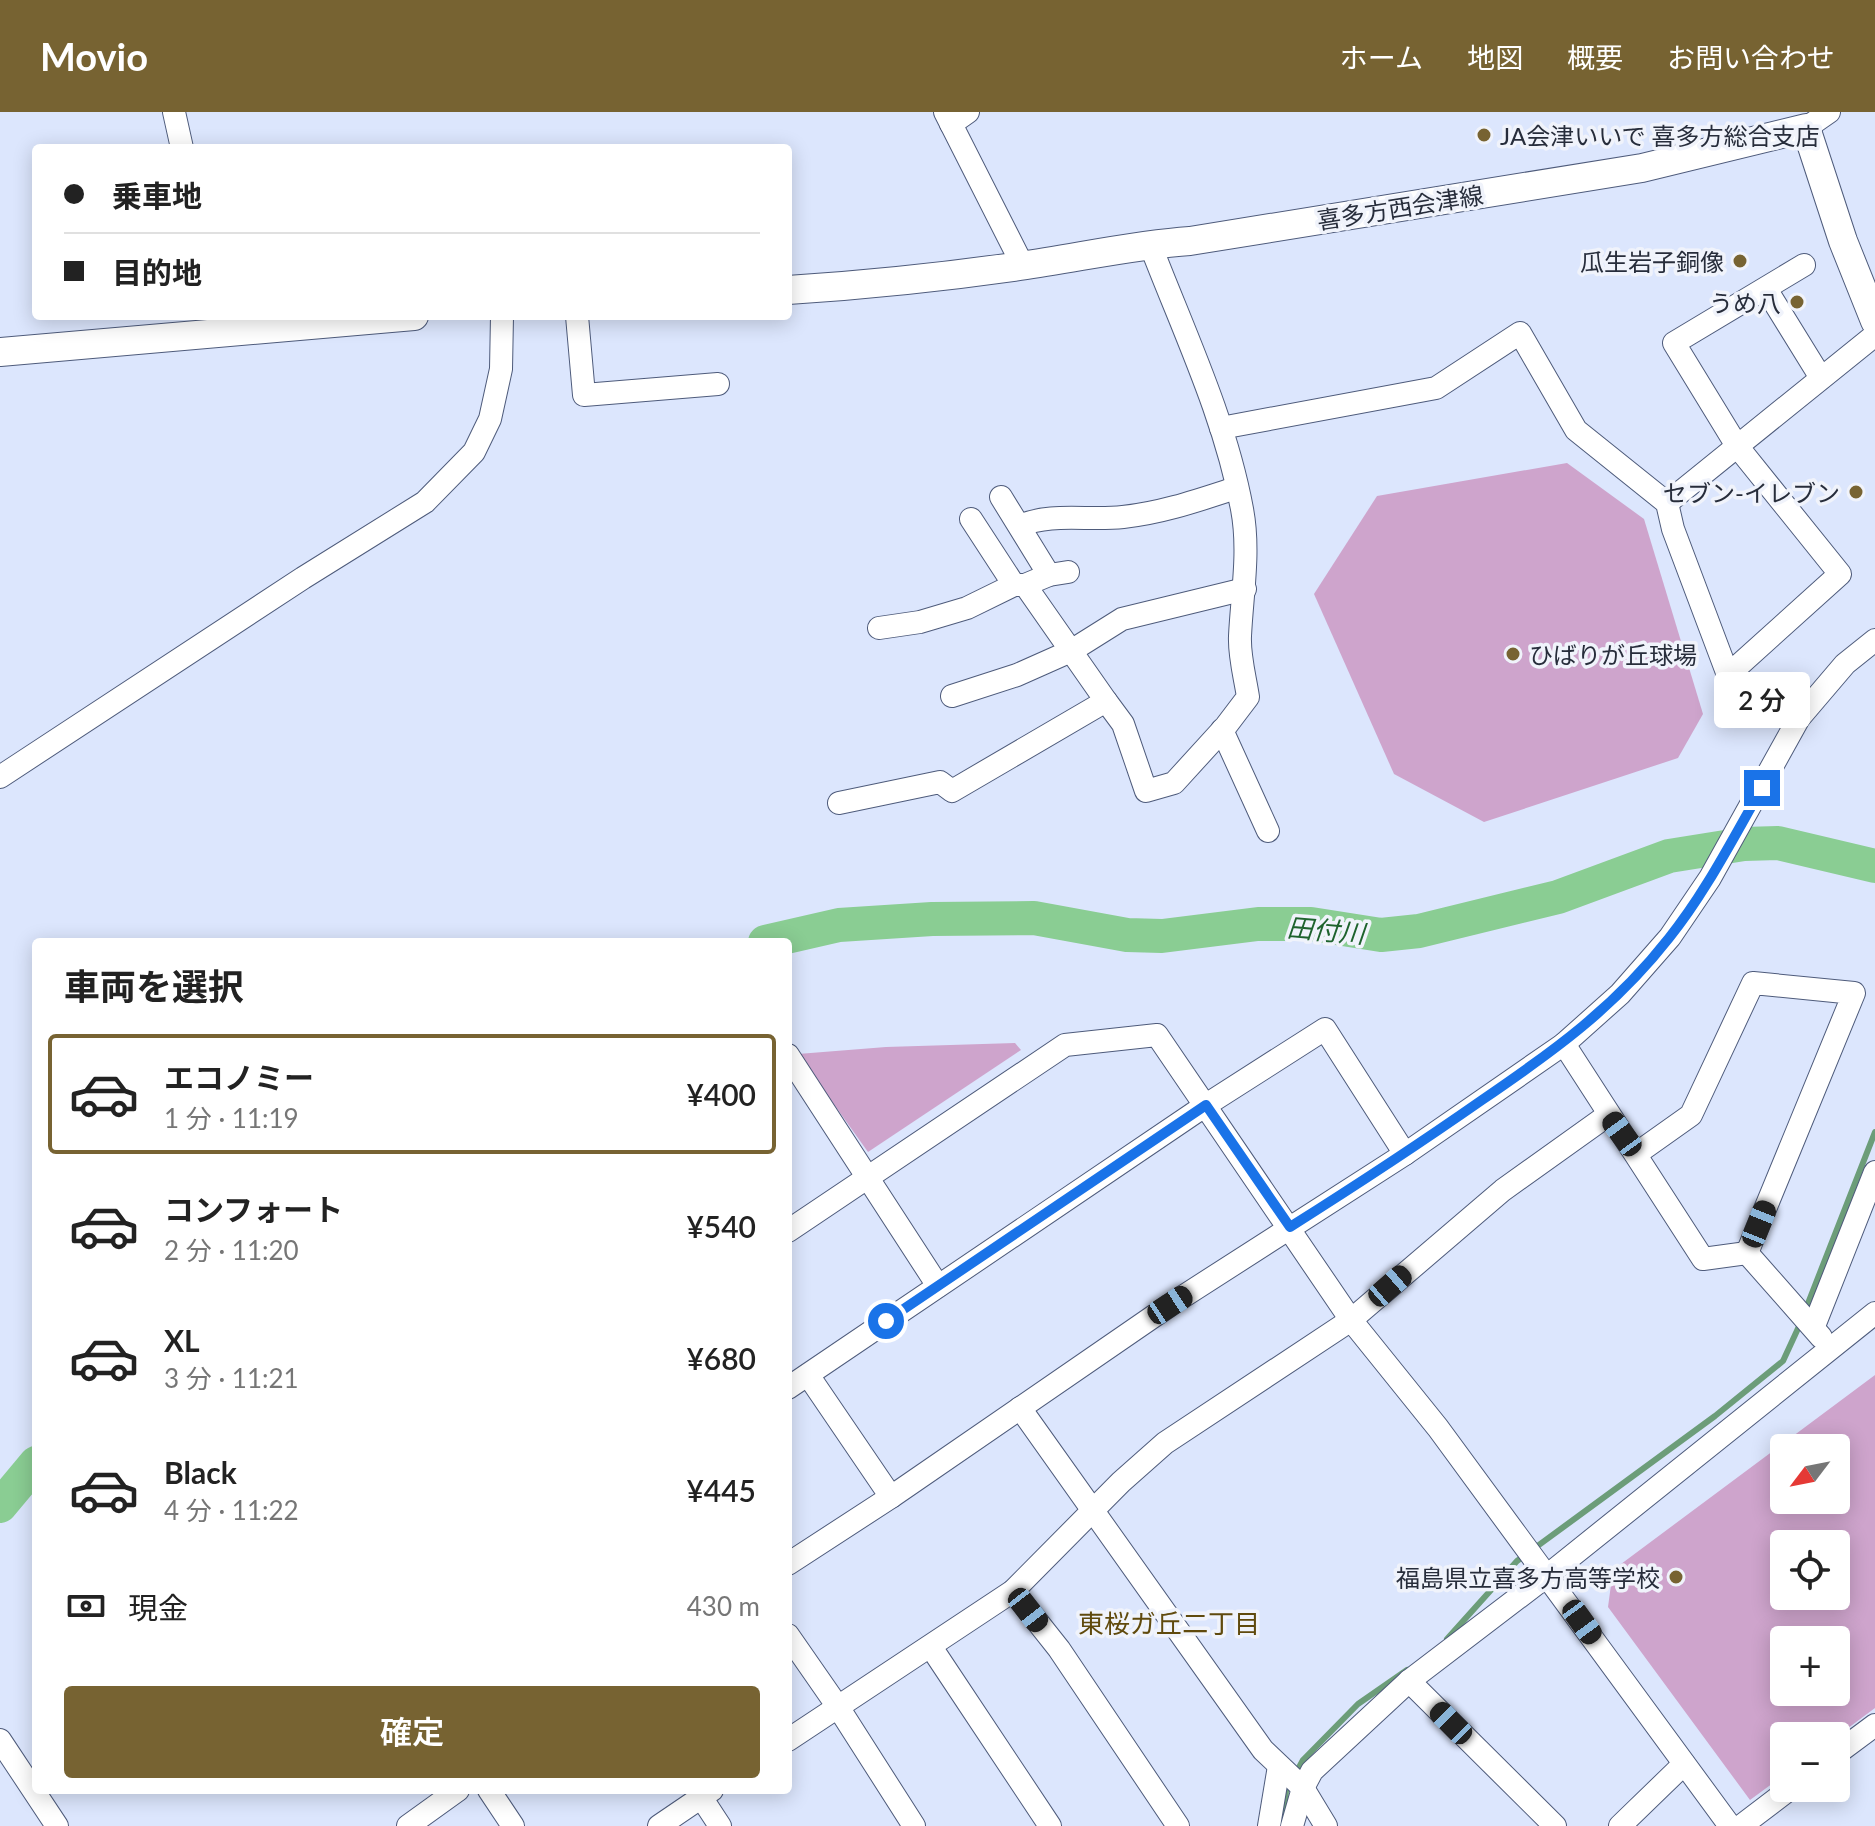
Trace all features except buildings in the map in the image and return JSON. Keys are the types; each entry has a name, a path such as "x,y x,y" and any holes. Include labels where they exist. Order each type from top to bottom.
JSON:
{"main road":[{"name":"喜多方西会津線","path":"792,290 895,283 1023,266 1642,168 1806,120"},
{"path":"1806,120 1843,241 1875,322"},
{"path":"0,352 220,324 317,320"}],"street":[{"path":"174,112 181,144"},
{"path":"1806,120 1829,112"},
{"path":"955,116 1023,266"},
{"path":"971,519 1123,724 1146,791 1174,783 1248,697 1239,640 1245,589 1245,539 1221,428 1150,244"},
{"path":"1221,428 1436,388 1520,333 1576,430 1667,503 1673,529 1728,675 1840,574 1737,446 1674,343 1804,265"},
{"path":"1766,289 1821,378"},
{"path":"0,777 303,578 425,502 474,452 490,419 501,369 502,320"},
{"path":"577,320 584,395 718,384"},
{"path":"1667,503 1821,378 1875,322"},
{"path":"1020,526 1035,519 1121,517 1160,512 1236,488"},
{"path":"879,628 920,622 967,608 1020,585 1058,574 1001,497"},
{"path":"952,696 1017,675 1071,651 1122,619 1245,589"},
{"path":"792,1561 1290,1227 1405,1154 1564,1044 1620,994 1670,937 1710,878 1799,718 1845,664 1875,640"},
{"path":"839,803 940,782 952,791 1106,701"},
{"path":"1222,730 1268,831"},
{"path":"1636,1154 1691,1115 1753,983 1854,993 1747,1253"},
{"path":"792,1385 1206,1105 1325,1029 1405,1154"},
{"path":"792,1228 1065,1045 1157,1035 1351,1320 1438,1428 1730,1826"},
{"path":"1564,1044 1703,1259 1747,1253"},
{"path":"792,1061 938,1286"},
{"path":"792,1737 1013,1591 1165,1443 1351,1320 1503,1190 1608,1115"},
{"path":"1814,1326 1875,1172"},
{"path":"1747,1253 1814,1326 1829,1349"},
{"path":"1292,1826 1303,1788 1312,1771 1409,1681 1548,1575 1875,1313"},
{"path":"808,1375 891,1497"},
{"path":"1020,1408 1263,1750 1303,1788 1326,1826"},
{"path":"1013,1591 1059,1649 1178,1826"},
{"path":"792,1641 914,1826"},
{"path":"931,1647 1050,1826"},
{"path":"1409,1681 1555,1826"},
{"path":"1850,1744 1875,1725"},
{"path":"0,1740 32,1788"},
{"path":"1620,1826 1684,1764"},
{"path":"1269,1826 1279,1766"},
{"path":"36,1794 57,1826"},
{"path":"408,1826 452,1794"},
{"path":"492,1794 513,1826"},
{"path":"659,1826 707,1794 720,1826"},
{"path":"1741,1826 1773,1802"}],"shaded area":[{"name":"ひばりが丘球場","path":"1567,463 1644,519 1703,714 1678,758 1484,822 1394,774 1314,594 1377,496"},
{"path":"1015,1043 1021,1050 868,1152 798,1054 886,1047"},
{"name":"福島県立喜多方高等学校","path":"1875,1375 1875,1708 1850,1727 1850,1722 1770,1722 1770,1785 1750,1800 1608,1607 1613,1570 1770,1453 1770,1514 1850,1514 1850,1434 1796,1434"}],"waterway":[{"name":"田付川","path":"782,938 839,925 932,919 1034,918 1127,935 1162,936 1258,924 1311,924 1381,935 1419,931 1558,897 1669,856 1744,844 1778,843 1875,866"},
{"path":"1805,1311 1875,1132"},
{"path":"1447,1639 1517,1561 1715,1416 1783,1361 1801,1322"},
{"name":"田付川","path":"0,1506 32,1468"},
{"path":"1296,1773 1303,1760 1358,1704 1407,1670"},
{"path":"1284,1818 1286,1791 1291,1783"}],"place":[{"name":"JA会津いいで 喜多方総合支店","path":"1484,135"},
{"name":"瓜生岩子銅像","path":"1740,261"},
{"name":"うめ八","path":"1797,302"},
{"name":"セブン-イレブン","path":"1856,492"},
{"name":"ひばりが丘球場","path":"1513,654"},
{"name":"福島県立喜多方高等学校","path":"1676,1577"}],"district":[{"name":"東桜ガ丘二丁目","path":"1169,1623"}],"route":[{"path":"886,1321 1206,1105 1290,1227 1405,1154 1564,1044 1620,994 1670,937 1710,878 1762,788"}]}
